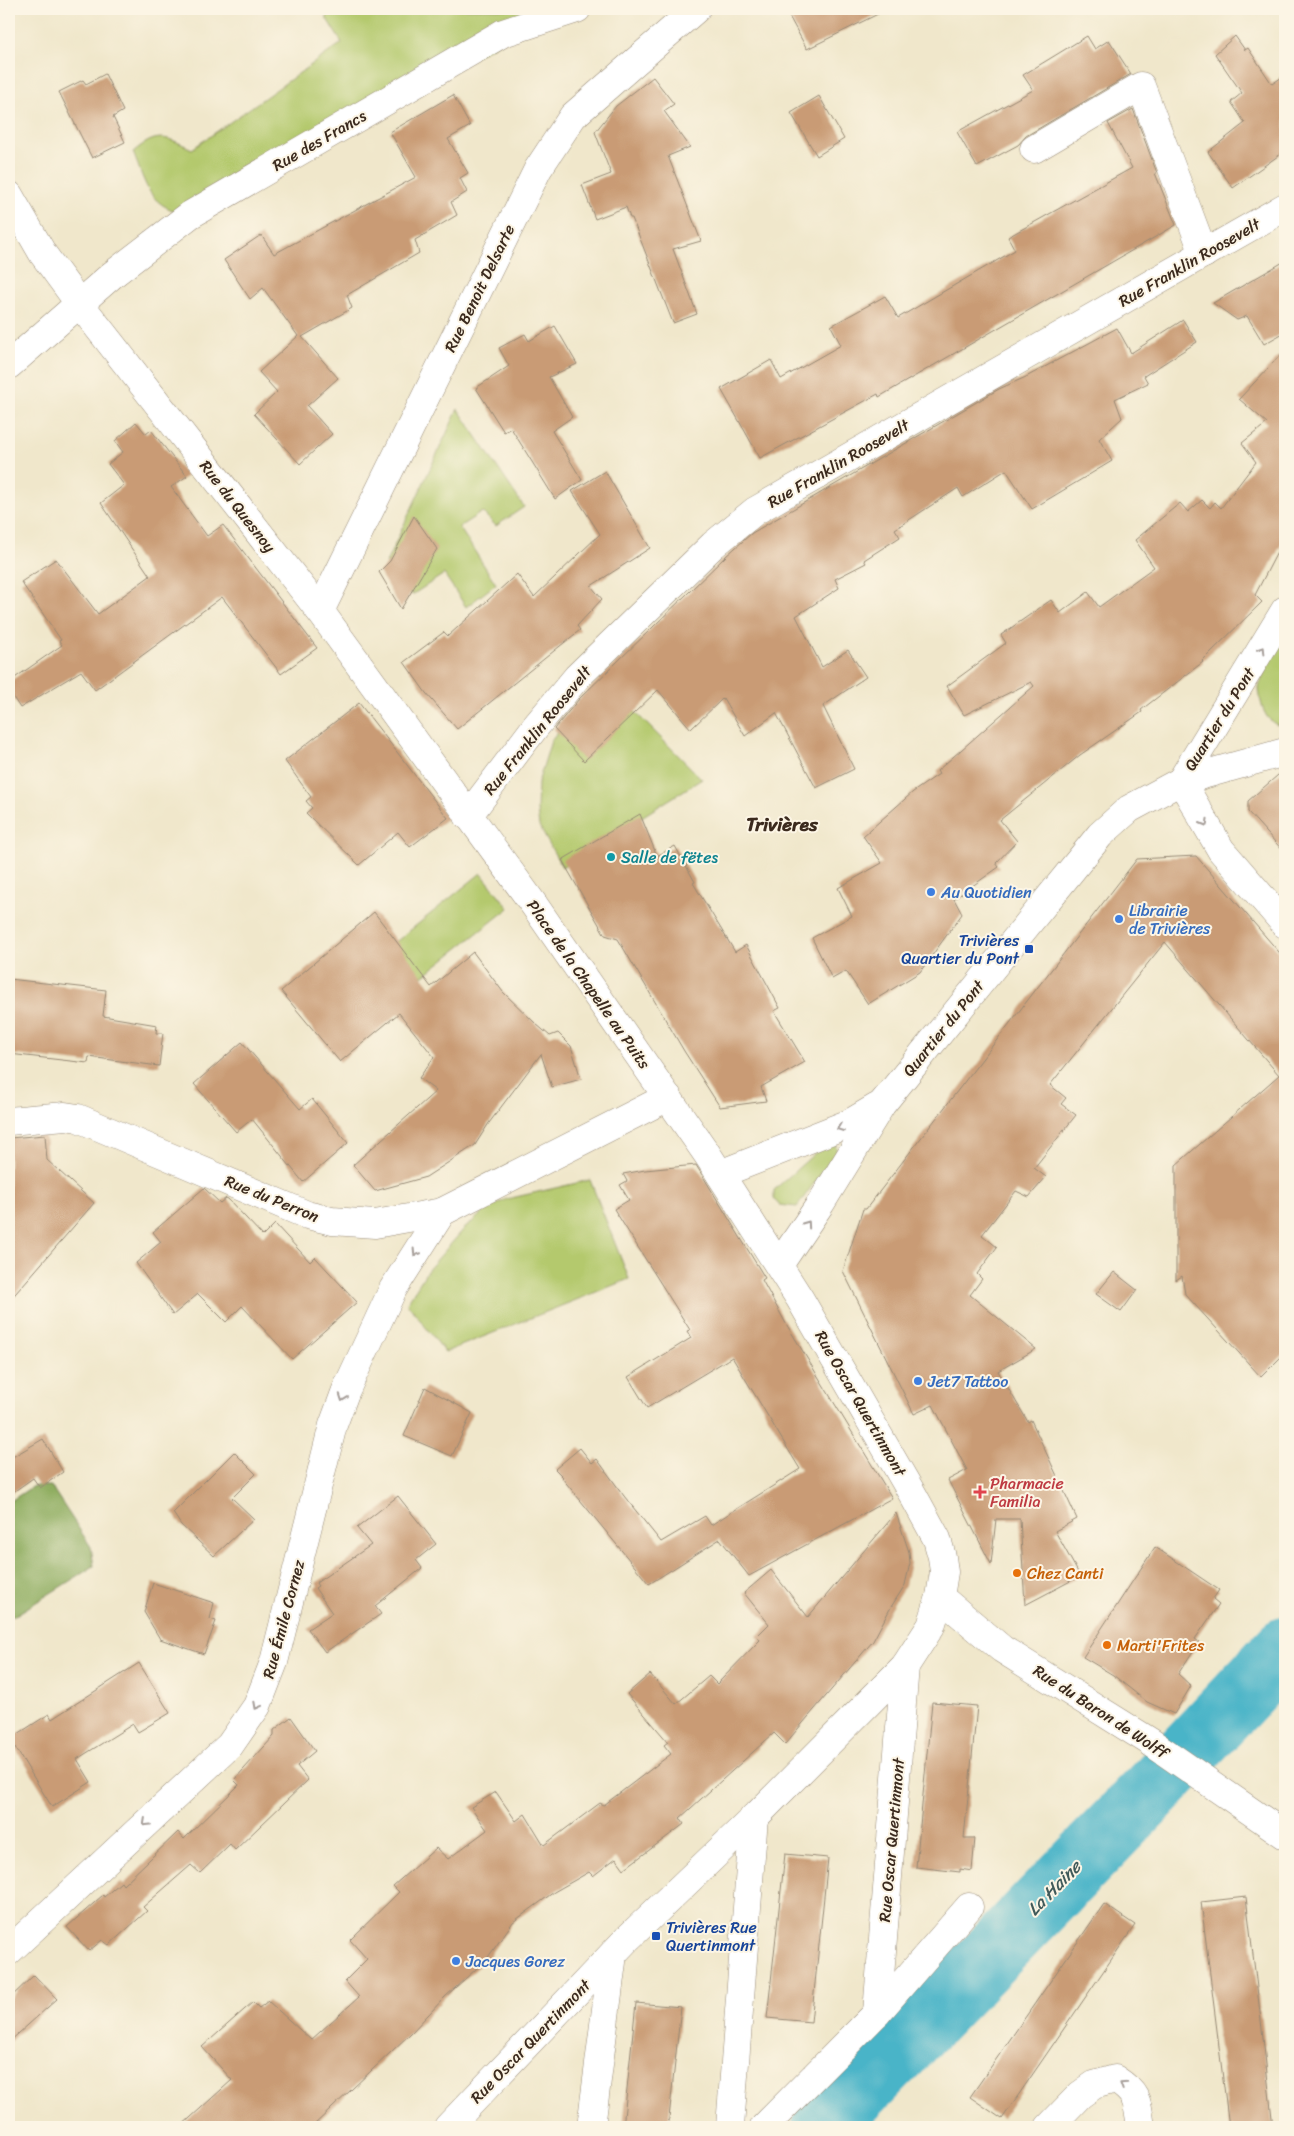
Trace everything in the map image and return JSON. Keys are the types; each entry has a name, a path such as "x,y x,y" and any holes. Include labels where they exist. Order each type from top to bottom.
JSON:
{"street":[{"name":"Rue des Francs","path":"9,365 112,275 190,215 504,33 577,9"},
{"name":"Rue Benoit Delsarte","path":"320,611 538,169 573,116 696,9"},
{"path":"1034,149 1141,86 1204,254"},
{"name":"Rue du Quesnoy","path":"9,195 43,254 79,303 320,611 468,816"},
{"name":"Rue Franklin Roosevelt","path":"468,816 536,726 577,677 713,545 755,511 1285,207"},
{"name":"Quartier du Pont","path":"882,1104 1100,835 1129,809 1181,781 1285,610"},
{"path":"1285,752 1181,781 1221,850 1285,924"},
{"name":"Place de la Chapelle au Puits","path":"468,816 532,902 713,1164"},
{"name":"Rue du Perron","path":"9,1121 65,1116 90,1121 307,1215 332,1221 375,1224 442,1212 668,1097"},
{"path":"713,1164 850,1124 882,1104"},
{"path":"779,1264 822,1203 882,1104"},
{"name":"Rue Oscar Quertinmont","path":"448,2127 613,1954 905,1666 931,1626 940,1597 944,1572 937,1540 870,1418 779,1264 713,1164"},
{"name":"Rue Émile Cornez","path":"9,1951 230,1745 258,1706 274,1662 333,1425 346,1390 393,1289 442,1212"},
{"name":"Rue du Baron de Wolff","path":"940,1597 1002,1649 1149,1741 1211,1783 1279,1824"},
{"name":"Rue Oscar Quertinmont","path":"877,2013 905,1666"},
{"path":"730,2127 754,1817"},
{"path":"764,2127 877,2013 969,1906"},
{"name":"Rue Oscar Quertinmont","path":"591,2127 613,1954"},
{"path":"1049,2127 1080,2095 1094,2085 1115,2080 1131,2090 1138,2109 1141,2127"}],"green space":[{"path":"325,9 560,9 190,215 166,207 158,201 146,186 133,152 149,141 161,138 175,141 192,149 342,43 327,19"},
{"path":"458,409 524,507 496,526 482,512 459,527 496,584 466,607 444,574 412,595 386,563"},
{"path":"1285,610 1285,726 1278,725 1268,718 1262,707 1259,687"},
{"path":"602,679 702,779 562,867 539,826 537,810 538,783 551,741"},
{"path":"481,873 509,908 419,979 392,945"},
{"path":"825,1144 835,1144 837,1151 797,1207 779,1205 774,1199 774,1190"},
{"path":"590,1180 629,1279 445,1352 407,1303 427,1271 464,1229 488,1208 507,1199"},
{"path":"33,1486 51,1486 91,1547 94,1566 14,1616 9,1616 9,1502"}],"building":[{"path":"785,9 888,9 807,49"},
{"path":"1087,36 1095,49 1109,40 1131,74 1026,136 1018,145 977,167 957,132 1033,90 1023,75"},
{"path":"1235,36 1245,50 1248,48 1272,84 1285,75 1285,151 1233,188 1208,152 1245,123 1231,102 1242,93 1215,54"},
{"path":"105,74 123,111 113,117 125,142 92,158 59,92 83,80 86,84"},
{"path":"653,77 674,104 664,111 690,147 668,156 701,241 673,249 697,314 673,323 626,207 595,219 582,185 611,174 595,132 616,106"},
{"path":"453,95 470,126 448,139 468,173 460,178 467,192 451,202 457,215 415,240 419,253 347,295 352,308 302,337 338,378 307,406 332,434 300,464 254,414 277,392 259,372 298,336 263,288 250,299 224,260 261,235 274,254 416,177 390,132"},
{"path":"819,96 844,139 817,156 791,113"},
{"path":"1133,109 1157,173 1155,173 1176,225 879,397 878,394 760,458 721,389 771,360 781,379 841,345 831,326 885,296 898,318 1015,250 1008,237 1132,168 1108,123"},
{"path":"1285,261 1285,332 1264,344 1247,316 1237,320 1213,303"},
{"path":"1183,320 1197,342 1144,376 1148,383 1115,399 1122,418 1099,439 1112,461 1032,509 1006,470 963,497 958,488 895,529 900,537 864,560 866,563 835,579 839,588 796,616 822,667 848,650 866,677 823,706 854,769 816,788 776,713 745,736 723,698 691,729 658,690 584,761 554,729 579,699 752,533 999,389 1026,377 1117,328 1131,353"},
{"path":"555,326 577,364 549,377 572,417 552,431 582,480 555,499 511,428 504,432 476,388 509,366 499,348 525,334 529,341"},
{"path":"1285,350 1285,537 1255,595 1262,602 1203,662 1141,710 1142,712 1080,755 1000,820 1017,841 996,863 999,867 954,899 962,914 920,972 868,1004 846,971 832,979 812,938 852,916 838,888 882,863 863,836 913,792 939,774 937,771 1034,686 1031,682 964,715 947,686 1006,643 1001,635 1051,600 1060,613 1088,592 1099,607 1154,567 1135,540 1180,503 1188,512 1202,500 1210,508 1215,502 1221,508 1256,462 1242,443 1267,423 1239,399"},
{"path":"136,422 146,434 151,430 187,476 171,487 207,536 223,525 317,648 281,674 222,597 95,690 81,671 20,708 9,691 9,682 62,645 59,641 61,640 21,582 56,559 98,614 150,576 101,503 124,485 108,464 123,452 115,441"},
{"path":"605,471 650,548 591,586 602,599 577,626 580,630 457,729 426,693 404,662 444,632 448,636 517,574 534,597 600,534 572,491"},
{"path":"414,516 437,549 401,609 379,572 390,561"},
{"path":"359,703 448,818 410,847 398,832 359,865 306,813 312,808 306,801 311,797 285,761"},
{"path":"1285,769 1285,853 1248,812 1248,801"},
{"path":"640,814 657,856 675,846 695,882 693,883 735,952 746,945 780,1008 774,1011 805,1062 761,1087 766,1101 720,1107 684,1051 618,939 605,935 562,860"},
{"path":"1196,856 1285,959 1285,1353 1261,1377 1185,1294 1182,1276 1176,1280 1176,1165 1279,1075 1165,942 1050,1085 1066,1098 1061,1104 1076,1115 1034,1168 1046,1177 1029,1197 1016,1191 982,1235 997,1247 977,1274 982,1279 970,1295 1036,1349 998,1371 1028,1422 1031,1420 1077,1519 1055,1531 1080,1576 1025,1605 1020,1519 996,1519 991,1564 948,1480 967,1470 933,1405 914,1414 843,1271 863,1209 866,1209 1137,859"},
{"path":"374,912 431,987 473,952 503,992 536,1024 550,1036 558,1033 571,1046 581,1079 552,1087 541,1054 489,1123 475,1145 426,1177 375,1191 353,1165 436,1091 419,1078 434,1057 399,1013 340,1062 281,991"},
{"path":"9,979 106,990 103,1016 157,1025 156,1033 163,1033 159,1066 89,1057 88,1063 9,1054"},
{"path":"242,1042 300,1109 312,1099 348,1143 303,1182 252,1119 236,1132 194,1084"},
{"path":"45,1135 47,1160 94,1203 9,1301 9,1138"},
{"path":"696,1165 765,1278 762,1280 785,1322 892,1498 749,1576 720,1539 649,1584 555,1469 580,1448 592,1463 597,1459 661,1542 705,1516 711,1525 800,1469 732,1357 647,1408 628,1377 691,1338 687,1331 690,1330 614,1209 629,1200 620,1185 627,1181 623,1174"},
{"path":"204,1188 220,1203 226,1198 228,1199 263,1236 275,1224 310,1262 315,1257 357,1302 292,1359 242,1306 226,1322 198,1294 173,1315 136,1263 161,1242 153,1232"},
{"path":"1114,1272 1137,1290 1121,1312 1096,1294"},
{"path":"425,1387 472,1413 452,1456 404,1436"},
{"path":"43,1439 63,1472 40,1488 33,1478 9,1495 9,1459"},
{"path":"234,1452 256,1474 232,1498 254,1519 214,1556 181,1525 173,1513"},
{"path":"398,1496 436,1544 416,1560 422,1568 375,1606 381,1614 325,1652 308,1629 332,1613 315,1588 318,1586 316,1583 371,1545 357,1528"},
{"path":"896,1513 909,1552 910,1563 905,1585 873,1641 785,1744 774,1733 680,1818 684,1824 624,1869 616,1858 593,1876 589,1872 554,1892 513,1922 486,1960 445,1997 411,2033 312,2127 180,2127 232,2080 202,2047 253,2002 259,2008 268,2001 311,2040 359,1997 345,1981 367,1959 350,1940 399,1892 393,1886 436,1848 448,1859 487,1830 471,1807 496,1792 516,1821 525,1814 544,1845 600,1803 604,1805 671,1754 664,1745 668,1742 627,1694 650,1674 676,1704 709,1676 717,1684 760,1640 757,1636 769,1624 744,1593 771,1570 808,1617"},
{"path":"1155,1547 1219,1590 1213,1599 1219,1604 1195,1639 1199,1642 1178,1674 1191,1686 1174,1714 1147,1702 1113,1675 1083,1657"},
{"path":"153,1583 214,1603 210,1619 216,1621 204,1654 160,1639 144,1612"},
{"path":"139,1663 170,1713 138,1732 133,1724 77,1759 91,1782 52,1807 10,1739 49,1714 52,1719"},
{"path":"932,1702 977,1706 964,1838 975,1838 972,1871 960,1869 960,1872 916,1867"},
{"path":"291,1717 315,1751 297,1766 308,1780 235,1850 230,1844 200,1873 191,1865 143,1907 147,1911 109,1945 102,1940 89,1951 67,1927 103,1895 104,1897 121,1882 123,1885 178,1832 184,1839 239,1785 234,1780 274,1736 274,1730"},
{"path":"785,1854 828,1858 811,2022 767,2018"},
{"path":"1246,1897 1273,2127 1229,2127 1201,1902"},
{"path":"1104,1904 1135,1925 1002,2119 970,2097"},
{"path":"34,1975 57,1999 9,2042 9,1999"},
{"path":"636,2003 681,2007 668,2127 623,2127"}],"waterway":[{"name":"La Haine","path":"824,2127 1154,1788 1285,1649"}],"place":[{"name":"Salle de fëtes","path":"611,857"},
{"name":"Au Quotidien","path":"931,892"},
{"name":"Librairie de Trivières","path":"1119,919"},
{"name":"Trivières Quartier du Pont","path":"1029,949"},
{"name":"Jet7 Tattoo","path":"918,1381"},
{"name":"Pharmacie Familia","path":"980,1492"},
{"name":"Chez Canti","path":"1017,1573"},
{"name":"Marti'Frites","path":"1107,1645"},
{"name":"Trivières Rue Quertinmont","path":"656,1936"},
{"name":"Jacques Gorez","path":"456,1961"}],"district":[{"name":"Trivières","path":"782,824"}]}
